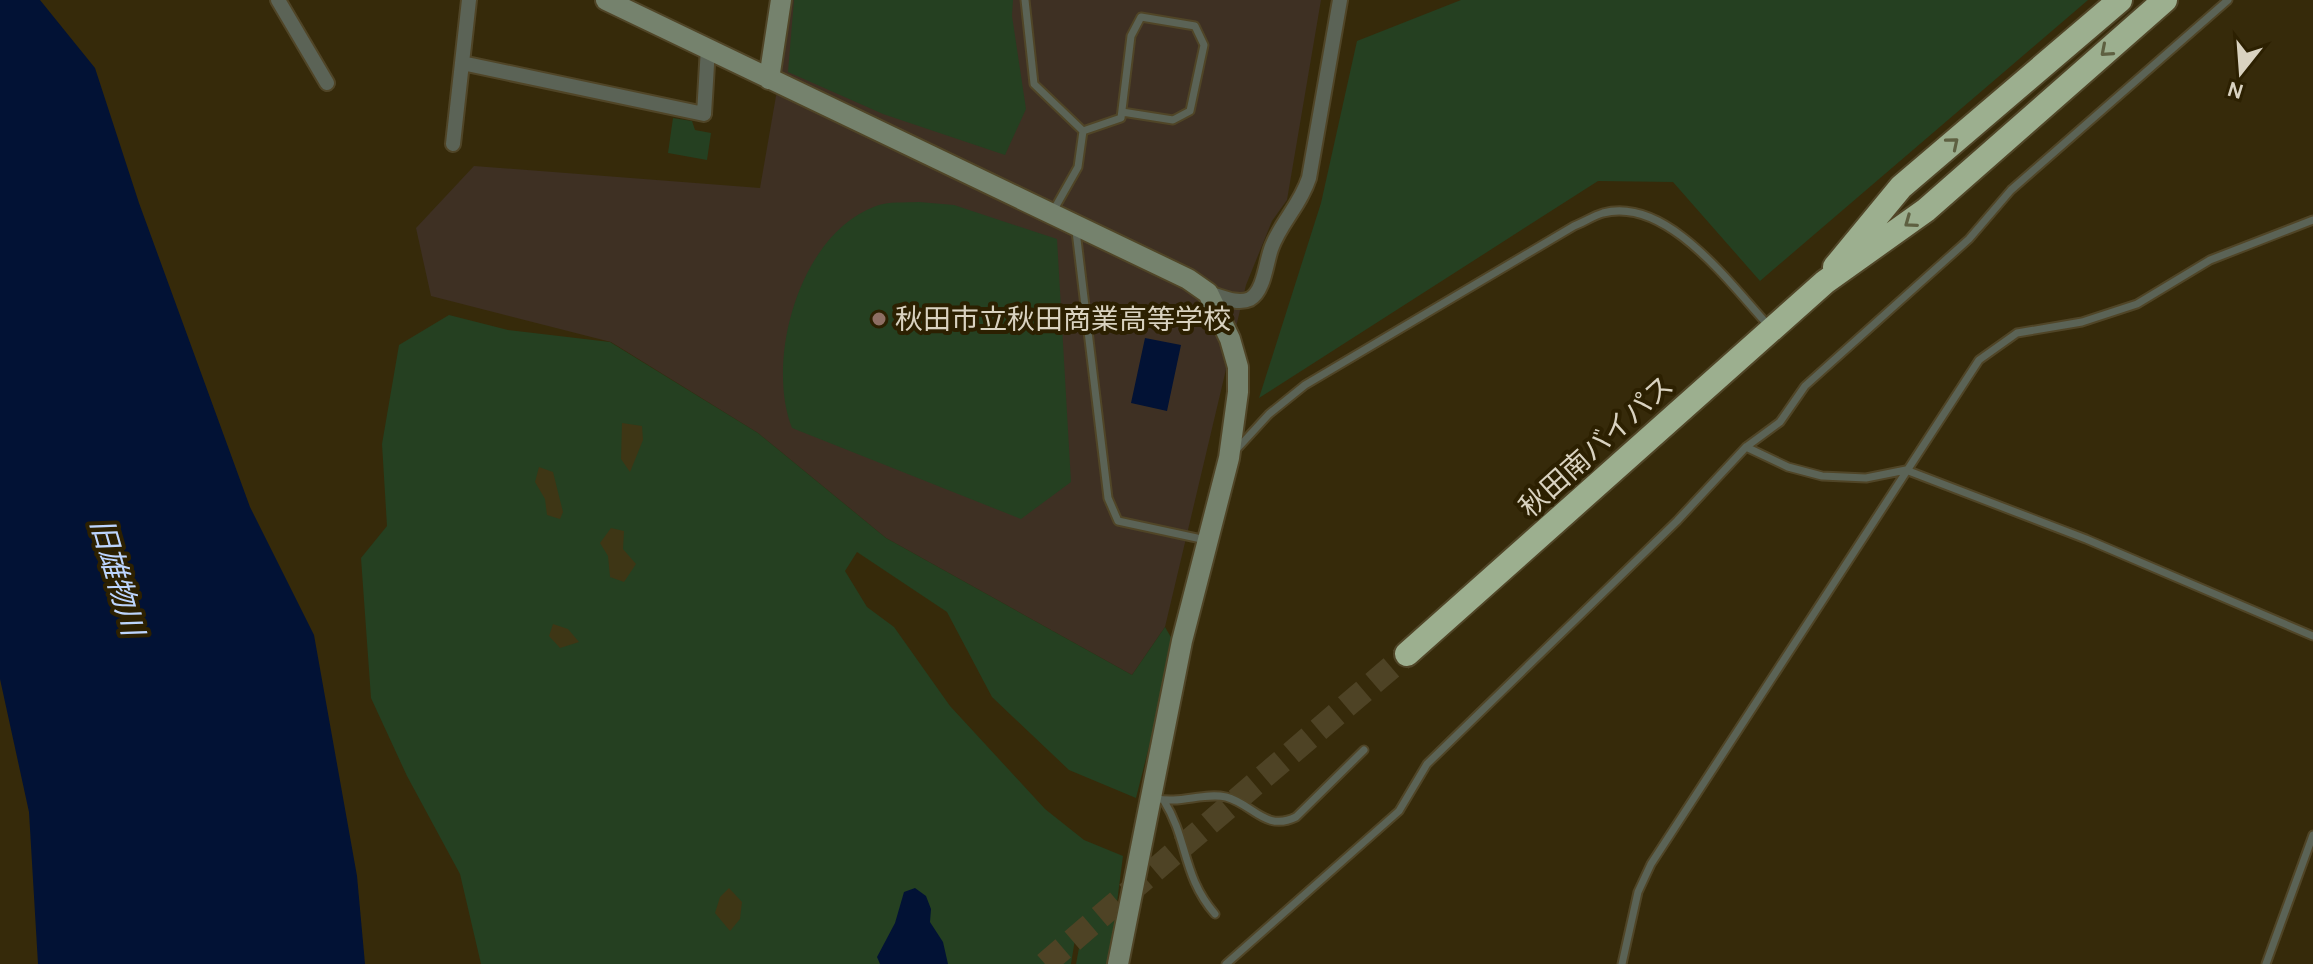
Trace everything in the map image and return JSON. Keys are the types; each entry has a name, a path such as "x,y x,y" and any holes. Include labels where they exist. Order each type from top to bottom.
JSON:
{"highway":[{"name":"秋田南バイパス","path":"1825,282 1843,254 1901,187 2120,0"},
{"name":"秋田南バイパス","path":"1407,654 1825,282 1926,210 2165,0"}],"street":[{"path":"278,0 327,83"},
{"path":"453,144 469,0"},
{"path":"606,0 1188,279 1208,293 1233,300 1249,300 1259,291 1273,244 1301,202 1309,178 1340,0"},
{"path":"769,79 781,0"},
{"path":"462,63 704,114 708,48"},
{"path":"1118,964 1158,799 1182,641 1229,458 1238,367 1230,339 1208,293"}],"lane":[{"path":"1025,0 1034,84 1083,131"},
{"path":"1226,964 1399,811 1427,764 1677,521 1746,447 1780,422 1805,386 1969,239 2011,190 2228,0"},
{"path":"1083,131 1121,118 1131,36 1141,17 1195,26 1204,45 1190,111 1173,120 1122,112"},
{"path":"1052,213 1078,167 1083,131"},
{"path":"1229,458 1269,414 1305,385 1574,226 1606,212 1634,215 1680,231 1772,329"},
{"path":"1622,964 1638,892 1651,864 1979,360 2017,333 2082,322 2137,304 2210,260 2313,220"},
{"path":"1075,225 1108,498 1118,521 1208,540"},
{"path":"1746,447 1788,467 1822,476 1866,478 1906,470 2086,539 2313,636"},
{"path":"1158,799 1231,798 1267,821 1284,823 1296,817 1364,750"},
{"path":"1158,799 1172,813 1198,894 1215,914"},
{"path":"2266,964 2313,835"}],"shaded area":[{"name":"秋田市立秋田商業高等学校","path":"786,0 1321,0 1287,200 1272,221 1246,285 1165,627 1132,675 886,538 758,433 611,342 431,296 416,228 474,166 760,188 780,73"}],"green space":[{"path":"794,0 1013,0 1012,16 1026,109 1005,155 883,114 788,72"},
{"path":"1461,0 2088,0 1760,281 1673,182 1598,181 1259,398 1321,203 1357,41"},
{"path":"673,118 692,121 695,130 711,133 707,160 668,153"},
{"path":"919,202 954,205 1057,239 1071,482 1021,519 792,428 785,400 783,368 795,301 809,270 827,242 849,220 881,204"},
{"path":"449,315 508,330 610,342 758,433 886,538 1132,675 1165,627 1175,644 1136,798 1069,770 992,697 947,612 857,552 845,571 867,607 894,627 950,706 1045,809 1084,840 1123,856 1109,964 1076,964 1079,948 1076,933 1071,964 481,964 460,874 407,776 371,698 361,558 387,526 382,444 399,345"}],"sand":[{"path":"622,423 642,426 643,440 630,472 621,459"},
{"path":"539,467 553,472 563,512 560,519 547,515 545,499 535,482"},
{"path":"611,528 624,531 623,549 636,564 624,582 610,577 608,556 600,543"},
{"path":"553,624 568,629 579,642 560,648 549,636"},
{"path":"729,888 742,902 740,919 730,931 715,913 720,897"}],"water":[{"name":"旧雄物川","path":"0,0 40,0 95,68 139,203 250,507 314,635 357,876 365,964 38,964 29,812 0,679"},
{"path":"1145,338 1181,345 1167,411 1131,403"},
{"path":"915,888 926,896 931,909 930,922 943,942 948,964 880,964 877,957 895,923 904,892"}],"tunnel":[{"path":"1045,964 1407,654"}],"place":[{"name":"秋田市立秋田商業高等学校","path":"879,319"}]}
